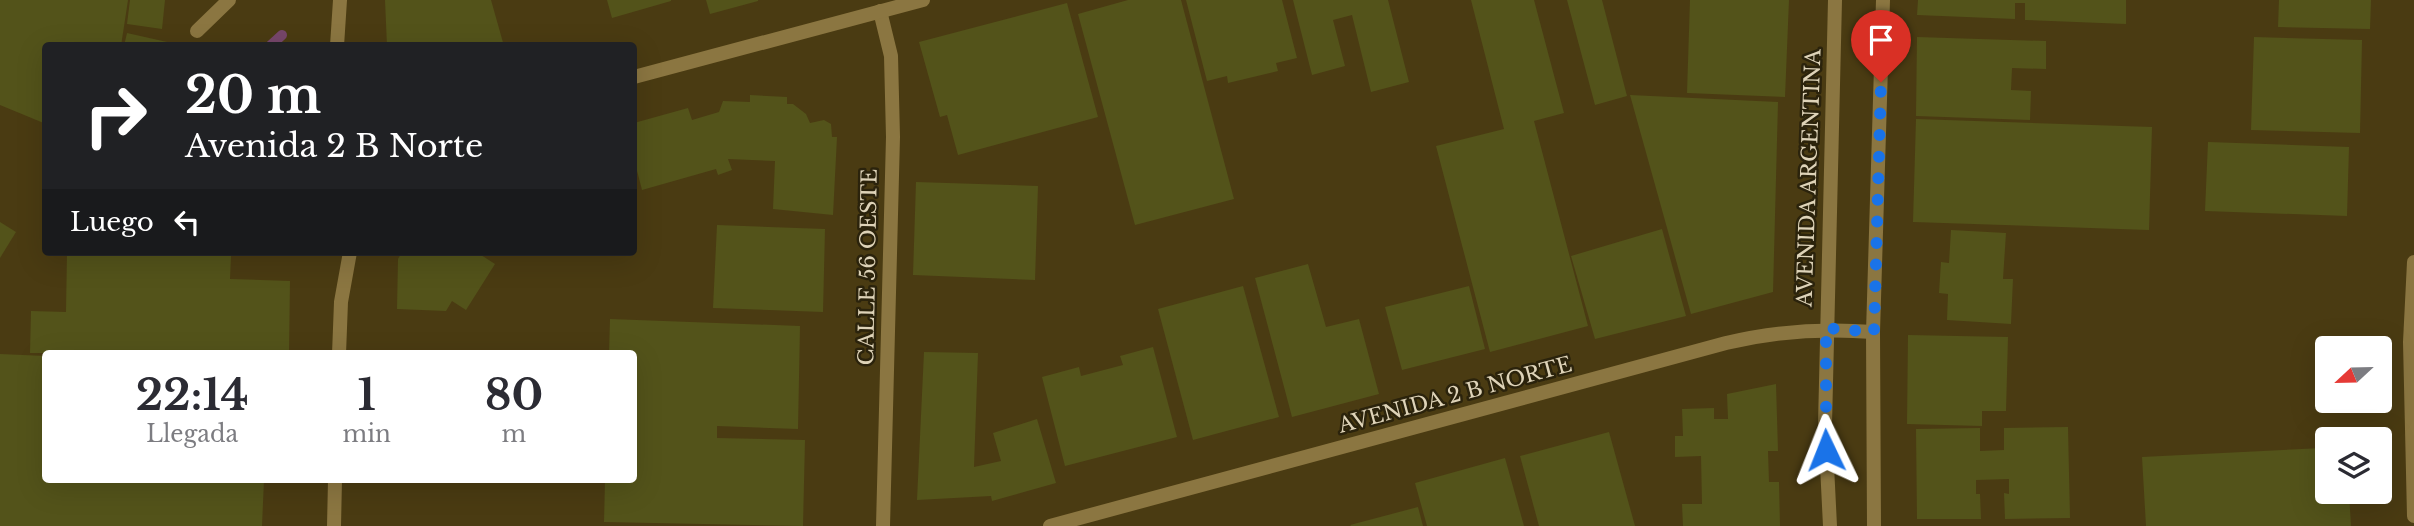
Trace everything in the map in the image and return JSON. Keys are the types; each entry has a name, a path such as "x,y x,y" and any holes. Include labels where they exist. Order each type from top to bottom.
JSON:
{"street":[{"path":"197,31 229,0"},
{"path":"337,42 340,0"},
{"path":"637,76 923,0"},
{"name":"AVENIDA ARGENTINA","path":"1830,526 1825,425 1835,0"},
{"path":"1874,526 1874,332 1883,0"},
{"name":"CALLE 56 OESTE","path":"880,11 891,56 893,137 883,526"},
{"path":"339,350 341,302 349,256"},
{"path":"2414,262 2410,341 2414,516"},
{"name":"AVENIDA 2 B NORTE","path":"1050,526 1726,342 1772,332 1826,328 1874,332"},
{"path":"334,526 335,483"}],"building":[{"path":"0,0 128,0 122,42 42,42 42,122 0,105"},
{"path":"130,0 165,0 162,29 127,24"},
{"path":"385,0 491,0 503,42 387,42"},
{"path":"607,0 671,0 671,1 612,18"},
{"path":"706,0 758,0 758,1 710,14"},
{"path":"1128,0 1181,0 1234,199 1135,225 1078,14"},
{"path":"1186,0 1282,0 1297,58 1276,63 1278,71 1228,83 1227,76 1207,81"},
{"path":"1293,0 1388,0 1409,82 1371,92 1352,15 1333,20 1345,66 1312,75"},
{"path":"1471,0 1534,0 1564,113 1534,121 1588,326 1490,352 1436,146 1504,129"},
{"path":"1567,0 1602,0 1627,96 1595,105"},
{"path":"1690,0 1789,0 1785,97 1687,93"},
{"path":"1918,0 2126,0 2126,24 2025,20 2025,3 2015,3 2015,19 1917,15"},
{"path":"2279,0 2371,0 2370,29 2278,27"},
{"path":"1067,3 1098,117 958,155 947,115 940,117 919,42"},
{"path":"127,33 167,42 125,42"},
{"path":"1917,37 2046,41 2046,69 2012,68 2011,90 2031,91 2030,120 1916,116"},
{"path":"2254,37 2362,40 2360,133 2251,130"},
{"path":"750,95 787,97 787,104 793,104 806,114 810,123 824,120 831,124 832,137 837,137 833,215 773,209 775,161 728,159 732,170 718,175 716,169 642,190 637,171 637,122 688,108 692,120 719,112 723,101 750,102"},
{"path":"1630,95 1778,102 1773,292 1691,314"},
{"path":"1916,119 2152,127 2149,230 1913,222"},
{"path":"2208,142 2349,147 2347,216 2205,211"},
{"path":"916,182 1038,186 1035,280 913,275"},
{"path":"0,222 16,232 0,258"},
{"path":"717,225 825,229 823,312 713,308"},
{"path":"1662,229 1686,316 1595,339 1571,256"},
{"path":"1951,230 2006,233 2003,279 2013,279 2011,324 1947,320 1948,294 1939,293 1941,262 1949,263"},
{"path":"67,256 231,256 230,279 290,281 289,350 42,350 42,353 30,353 31,311 66,312"},
{"path":"400,256 483,256 495,264 466,310 452,301 446,311 397,309"},
{"path":"1308,264 1326,327 1359,319 1379,394 1292,417 1255,278"},
{"path":"1243,286 1279,417 1193,440 1158,309"},
{"path":"1469,286 1485,349 1402,370 1385,307"},
{"path":"610,319 800,326 798,429 717,426 717,438 805,440 803,526 604,522 605,483 637,483 637,350 609,350"},
{"path":"1908,335 2008,337 2006,411 1982,411 1982,426 1907,424"},
{"path":"1153,347 1177,437 1065,466 1042,377 1079,367 1081,376 1123,365 1120,356"},
{"path":"924,352 978,353 974,467 1001,461 993,433 1037,419 1056,483 992,501 991,496 917,500"},
{"path":"0,354 42,356 42,483 264,483 262,526 0,526"},
{"path":"1776,384 1778,451 1768,451 1769,482 1779,482 1780,526 1683,526 1682,504 1702,504 1701,456 1675,457 1675,436 1683,436 1682,409 1714,408 1714,419 1728,419 1727,394"},
{"path":"2068,427 2070,518 2005,519 2004,493 2009,494 2009,479 1976,480 1976,494 1980,494 1981,519 1917,519 1916,429 1980,428 1980,451 2004,450 2004,428"},
{"path":"1609,432 1635,526 1539,526 1520,456"},
{"path":"2315,448 2315,504 2350,504 2351,526 2146,526 2142,457"},
{"path":"1505,458 1524,526 1427,526 1415,483"},
{"path":"1418,507 1423,526 1350,525"}],"waterway":[{"path":"274,42 282,35"}],"route":[{"path":"1826,450 1826,328 1874,332 1881,82"}]}
